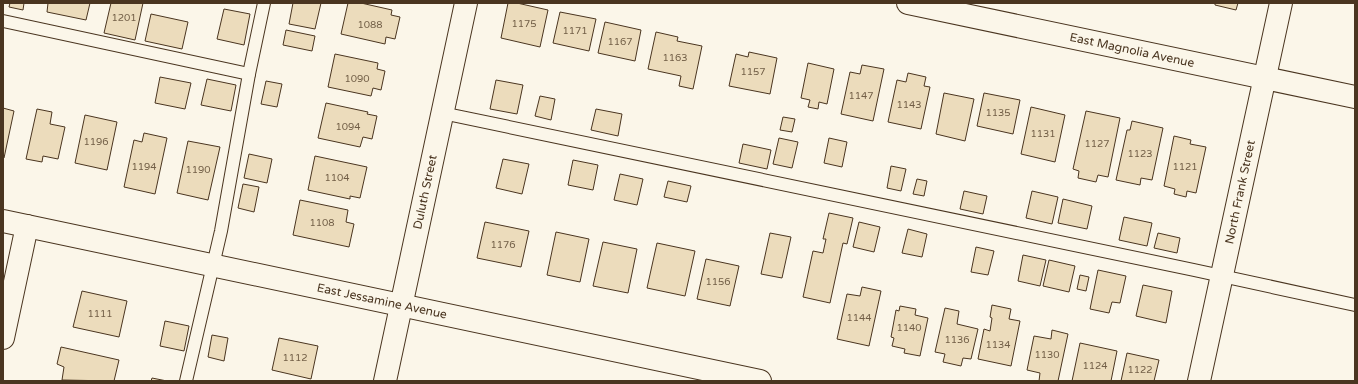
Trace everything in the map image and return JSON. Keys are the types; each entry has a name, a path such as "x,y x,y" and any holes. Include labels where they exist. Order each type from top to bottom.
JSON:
{"street":[{"name":"Duluth Street","path":"384,381 466,3"},
{"name":"East Magnolia Avenue","path":"908,3 1355,97"},
{"name":"North Frank Street","path":"1199,381 1281,3"},
{"name":"East Jessamine Avenue","path":"3,221 760,381"},
{"path":"3,338 27,226"}],"lane":[{"path":"186,381 213,265 264,3"},
{"path":"3,21 249,74"},
{"path":"442,113 1355,305"}],"building":[{"path":"10,3 24,3 23,10 9,7"},
{"path":"48,3 90,3 86,20 47,12"},
{"path":"111,3 143,3 135,40 104,33"},
{"path":"293,3 321,3 315,29 289,24"},
{"path":"348,3 361,3 392,10 391,15 400,17 395,39 386,37 385,44 341,34"},
{"path":"508,3 517,3 548,10 540,47 501,38"},
{"path":"1215,3 1238,3 1236,10 1215,5"},
{"path":"224,9 250,14 244,45 217,39"},
{"path":"560,12 596,19 589,51 553,43"},
{"path":"151,14 188,22 182,49 145,41"},
{"path":"605,22 641,30 635,61 598,53"},
{"path":"286,30 315,36 312,51 283,45"},
{"path":"656,32 678,37 677,41 702,46 693,89 679,86 681,76 648,69"},
{"path":"749,52 777,58 770,94 729,86 736,54 748,57"},
{"path":"335,54 378,63 377,69 385,71 381,90 373,88 371,96 328,87"},
{"path":"808,63 834,69 827,104 819,102 818,109 808,107 810,100 801,98"},
{"path":"862,65 884,69 873,121 841,114 850,72 860,74"},
{"path":"908,73 926,77 924,86 930,87 921,129 888,122 897,80 906,82"},
{"path":"160,77 191,83 185,109 155,103"},
{"path":"207,79 236,85 231,111 201,105"},
{"path":"496,80 523,85 517,114 490,109"},
{"path":"266,81 282,84 277,107 261,104"},
{"path":"944,93 974,99 965,141 936,134"},
{"path":"984,93 1020,100 1013,134 977,126"},
{"path":"540,96 555,99 551,120 535,116"},
{"path":"326,103 368,112 367,114 377,116 372,139 363,137 360,147 318,138"},
{"path":"1031,107 1065,115 1055,162 1021,154"},
{"path":"3,108 14,111 4,158 3,157"},
{"path":"37,109 52,112 50,124 65,127 58,159 43,156 42,162 26,159"},
{"path":"596,109 622,114 618,136 591,130"},
{"path":"1086,111 1120,118 1108,177 1098,175 1096,182 1078,178 1079,171 1073,169"},
{"path":"85,115 117,122 107,170 75,163"},
{"path":"783,117 795,119 792,132 780,130"},
{"path":"1132,121 1163,128 1152,180 1141,178 1140,185 1116,180 1127,130 1130,130"},
{"path":"144,133 167,138 155,194 124,187 134,140 142,142"},
{"path":"1174,136 1191,140 1190,144 1206,147 1196,193 1187,191 1186,197 1174,194 1175,189 1164,186"},
{"path":"779,138 798,142 792,168 773,164"},
{"path":"829,138 847,142 842,167 824,163"},
{"path":"188,141 220,147 208,200 177,193"},
{"path":"743,144 771,150 767,169 739,163"},
{"path":"249,154 272,159 267,183 244,178"},
{"path":"315,156 367,167 360,198 350,196 350,199 308,190"},
{"path":"503,159 529,164 522,194 496,188"},
{"path":"573,160 598,165 593,190 568,185"},
{"path":"891,166 906,169 901,191 887,188"},
{"path":"620,174 643,179 637,205 614,200"},
{"path":"917,179 927,181 924,196 913,194"},
{"path":"668,181 691,186 687,202 664,197"},
{"path":"243,184 259,187 254,212 238,208"},
{"path":"964,191 987,196 983,214 960,209"},
{"path":"1032,191 1058,197 1052,224 1026,218"},
{"path":"1063,199 1092,206 1087,229 1058,223"},
{"path":"300,200 348,210 346,222 354,224 349,247 293,235"},
{"path":"829,213 853,218 847,244 843,243 830,303 803,297 813,251 823,253 826,239 823,239"},
{"path":"1124,217 1152,223 1147,246 1119,240"},
{"path":"485,222 529,231 521,267 477,258"},
{"path":"859,222 880,227 874,252 853,247"},
{"path":"908,229 927,234 922,257 902,253"},
{"path":"556,232 589,239 580,282 547,275"},
{"path":"770,233 791,237 782,278 761,274"},
{"path":"1158,233 1180,238 1177,253 1154,248"},
{"path":"603,242 637,249 628,293 593,286"},
{"path":"657,243 695,251 685,296 647,288"},
{"path":"976,247 994,251 988,275 971,272"},
{"path":"1023,255 1046,260 1040,286 1018,281"},
{"path":"706,259 739,266 730,306 697,299"},
{"path":"1049,260 1075,266 1069,292 1043,286"},
{"path":"1098,270 1126,276 1120,303 1112,302 1109,313 1090,309"},
{"path":"1080,275 1089,277 1086,291 1077,289"},
{"path":"1143,285 1172,291 1166,323 1136,316"},
{"path":"862,287 881,291 869,346 837,339 847,294 860,296"},
{"path":"82,291 127,301 119,337 73,327"},
{"path":"992,305 1011,309 1009,319 1020,321 1011,366 978,359 984,329 990,331"},
{"path":"900,306 916,309 915,315 928,318 920,356 904,353 905,349 892,346 894,338 891,337 896,310 899,311"},
{"path":"945,308 959,311 957,324 978,329 971,359 963,358 961,366 943,362 945,354 935,352"},
{"path":"165,321 189,326 184,351 160,346"},
{"path":"1052,330 1068,334 1058,381 1039,381 1040,373 1027,370 1034,336 1051,339"},
{"path":"212,335 228,338 224,361 208,357"},
{"path":"279,338 318,346 311,379 272,370"},
{"path":"1080,343 1117,351 1111,381 1072,381"},
{"path":"61,347 119,360 114,381 62,380 64,367 57,364"},
{"path":"1127,353 1159,360 1154,381 1121,381"},
{"path":"152,378 167,381 151,381"}]}
